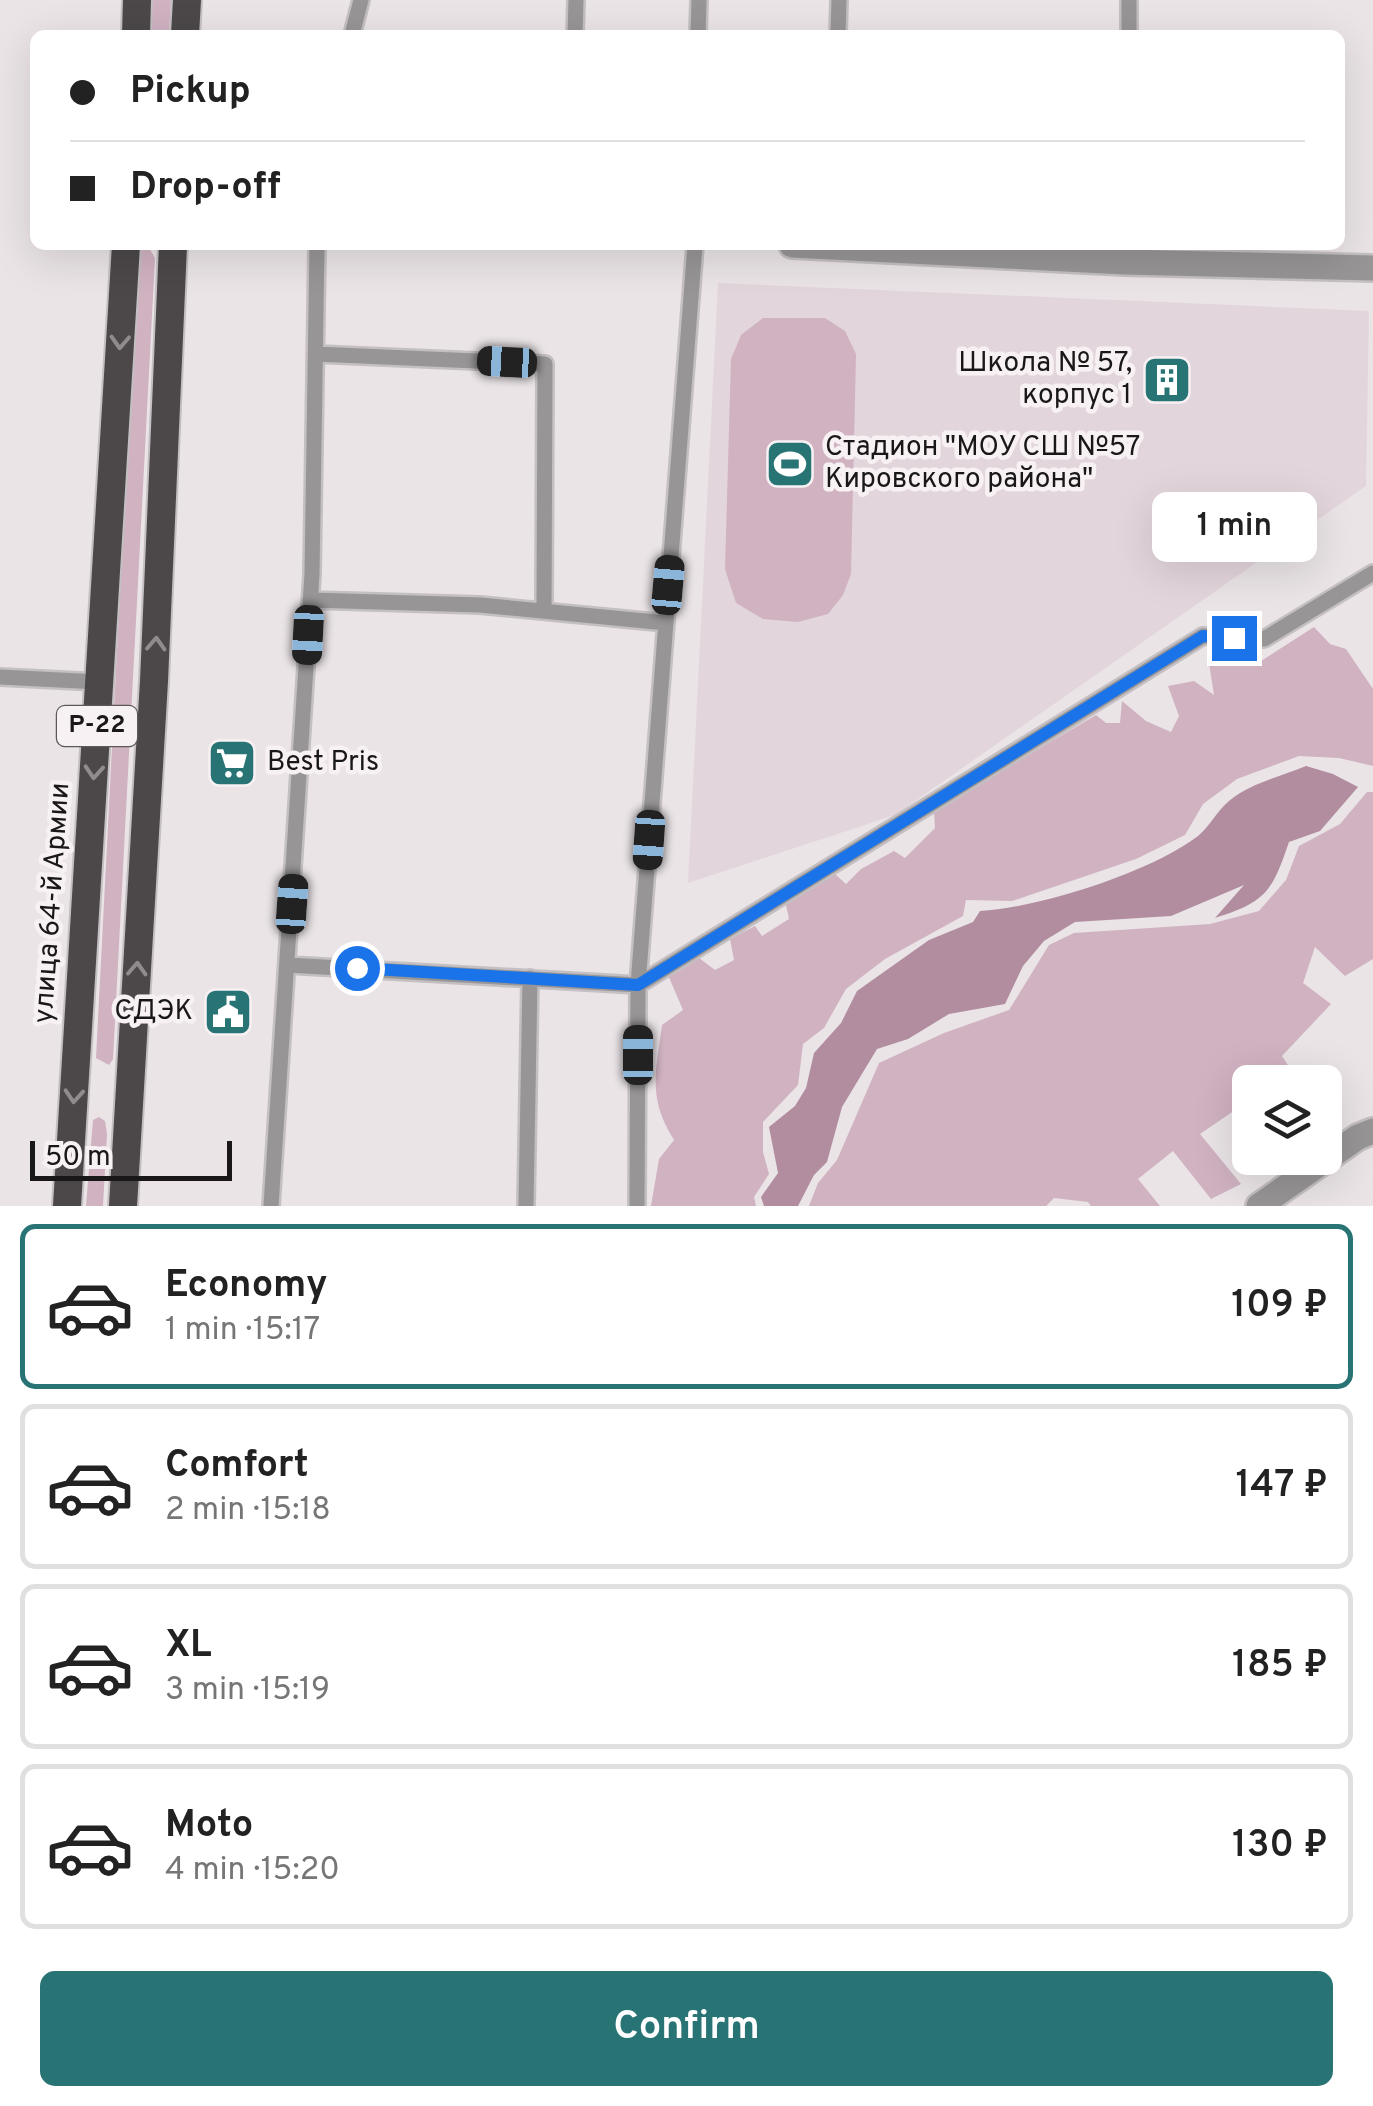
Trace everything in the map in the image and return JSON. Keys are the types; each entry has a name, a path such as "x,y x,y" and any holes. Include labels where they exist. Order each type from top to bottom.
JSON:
{"highway":[{"path":"136,30 138,0"},
{"path":"185,30 187,0"},
{"name":"улица 64-й Армии","path":"67,1206 126,250"},
{"name":"Р-22","path":"123,1206 154,681 173,250"}],"street":[{"path":"966,250 1125,254 1373,268"},
{"path":"1272,1201 1373,1131"}],"lane":[{"path":"353,30 360,0"},
{"path":"575,30 576,0"},
{"path":"698,30 699,0"},
{"path":"838,0 838,30"},
{"path":"1129,30 1130,0"},
{"path":"271,1206 310,600 316,250"},
{"path":"637,1206 638,985 694,250"},
{"path":"316,354 545,364 544,611"},
{"path":"288,964 638,985 1203,636 1264,640 1373,573"},
{"path":"310,600 480,605 666,623"},
{"path":"0,677 99,682"},
{"path":"526,1206 530,978"}],"shaded area":[{"path":"152,0 171,0 169,30 150,30"},
{"path":"150,250 155,258 113,1059 109,1065 96,1058 139,251"},
{"path":"718,283 1369,311 1366,486 895,815 688,883"},
{"name":"Стадион \"МОУ СШ №57 Кировского района\"","path":"763,318 825,318 845,331 856,354 851,574 843,595 828,614 798,622 763,619 736,603 725,569 731,359 741,335"},
{"path":"1314,627 1330,644 1346,649 1373,689 1373,766 1339,758 1299,756 1237,779 1203,804 1185,835 1136,859 1012,901 966,900 963,916 885,959 846,989 824,1028 803,1044 798,1085 763,1122 763,1152 769,1174 754,1197 756,1206 651,1206 659,1159 674,1140 660,1110 656,1084 662,1025 683,1010 668,975 699,958 715,970 734,960 730,939 755,926 762,936 789,919 785,900 835,874 846,884 861,869 894,851 905,858 935,828 934,811 1096,715 1106,723 1120,723 1122,701 1146,721 1171,732 1179,716 1168,686 1194,681 1214,695 1209,663 1227,653 1255,665"},
{"path":"1306,766 1358,787 1320,831 1289,842 1265,893 1246,906 1215,918 1244,885 1171,916 1075,922 1044,941 1023,966 1005,1004 949,1014 908,1039 877,1049 842,1107 827,1162 814,1175 798,1206 764,1206 761,1197 778,1173 769,1127 795,1106 806,1088 814,1053 841,1023 857,991 929,940 973,922 980,911 1032,903 1094,886 1178,849 1198,836 1238,795"},
{"path":"1367,792 1373,792 1373,959 1345,976 1315,947 1303,983 1331,1004 1282,1056 1288,1065 1232,1065 1232,1112 1200,1134 1241,1184 1211,1199 1173,1151 1138,1179 1160,1206 1091,1206 1088,1202 1054,1198 1046,1206 809,1206 818,1183 837,1160 879,1063 944,1033 1009,1010 1049,945 1074,933 1210,924 1259,911 1286,880 1299,846 1340,824"},
{"path":"99,1117 105,1121 107,1134 103,1206 86,1206 93,1120"}],"place":[{"name":"Школа № 57, корпус 1","path":"1167,380"},
{"name":"Стадион \"МОУ СШ №57 Кировского района\"","path":"790,464"},
{"name":"Best Pris","path":"232,763"},
{"name":"СДЭК","path":"228,1012"}],"route":[{"path":"357,968 638,985 1203,636 1234,638"}]}
